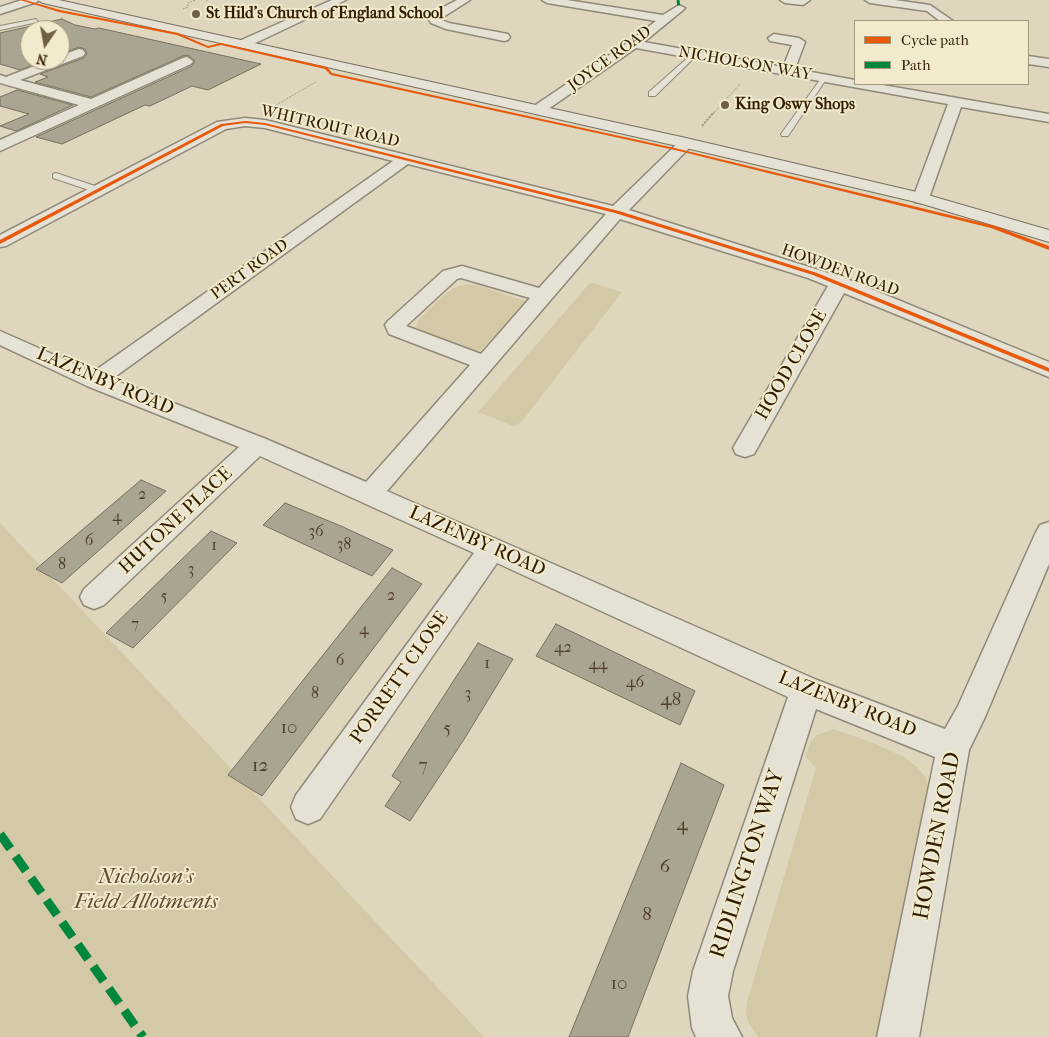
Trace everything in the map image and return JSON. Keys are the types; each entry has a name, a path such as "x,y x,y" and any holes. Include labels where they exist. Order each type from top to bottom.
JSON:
{"street":[{"path":"0,11 33,0"},
{"path":"43,0 539,109 921,198 1049,236"},
{"path":"243,44 341,0"},
{"path":"465,0 438,14 434,18 435,22 446,26 504,37"},
{"path":"547,0 665,19"},
{"path":"785,0 803,2 805,0"},
{"path":"870,0 930,8 946,20"},
{"name":"JOYCE ROAD","path":"539,109 634,44 679,8"},
{"path":"774,38 799,42 788,72"},
{"name":"NICHOLSON WAY","path":"634,44 854,84"},
{"path":"70,51 93,56"},
{"path":"3,80 79,53"},
{"path":"1029,60 1049,63"},
{"path":"0,146 187,62"},
{"path":"163,72 184,78"},
{"path":"3,80 93,104"},
{"name":"NICHOLSON WAY","path":"861,85 1049,118"},
{"path":"921,198 956,102"},
{"name":"WHITROUT ROAD","path":"0,242 222,125 245,122 264,124 617,212"},
{"path":"370,494 617,212 686,143"},
{"name":"PERT ROAD","path":"95,381 405,159"},
{"name":"HOWDEN ROAD","path":"617,212 840,283 1049,370"},
{"path":"485,363 396,330 396,325 450,274 462,272 544,296"},
{"name":"HOOD CLOSE","path":"745,448 840,283"},
{"name":"LAZENBY ROAD","path":"0,336 95,381 258,445 370,494 806,690 954,748"},
{"name":"HUTONE PLACE","path":"94,598 258,445"},
{"name":"HOWDEN ROAD","path":"898,1037 954,748 1049,532"},
{"name":"PORRETT CLOSE","path":"308,807 492,548"},
{"name":"RIDLINGTON WAY","path":"721,1037 713,1028 708,996 712,970 806,690"}],"lane":[{"path":"0,28 20,24"},
{"path":"652,94 694,55"},
{"path":"785,134 824,78"},
{"path":"56,176 98,190"}],"path":[{"path":"702,126 755,66"},
{"path":"245,122 322,79"}],"green space":[{"path":"593,283 622,292 523,420 513,426 478,412 589,284"},
{"path":"466,284 480,286 525,301 513,317 477,354 417,331 416,327 419,319 444,295 454,288"},
{"name":"Nicholson's Field Allotments","path":"0,523 484,1037 0,1037"},
{"path":"834,729 876,744 904,757 917,767 926,778 928,786 929,798 883,1037 758,1037 748,1022 747,1002 816,768 806,757 807,750 811,741 817,735"}],"building":[{"path":"70,23 261,64 208,90 192,86 150,106 145,105 62,144 36,137 192,66 195,61 188,55 183,56 91,97 35,82 48,77 40,74 51,70 70,70 70,63 84,58 87,54 85,49 79,47 70,50"},
{"path":"20,28 20,70 0,64 0,33"},
{"path":"17,90 73,105 16,131 0,126 29,114 0,106 0,97"},
{"path":"141,480 166,491 62,583 36,569"},
{"path":"285,503 393,550 372,576 263,525"},
{"path":"211,531 237,543 133,648 106,633"},
{"path":"392,568 422,584 262,796 228,775"},
{"path":"556,624 695,691 680,725 536,656"},
{"path":"478,643 513,659 463,741 410,821 385,806 401,782 392,776"},
{"path":"681,763 724,785 628,1037 569,1037"}],"marked path":[{"path":"678,0 679,8"},
{"path":"0,834 143,1037"}],"cycle path":[{"path":"22,0 59,11 178,34 208,47 221,44 326,68 331,74 679,150 993,227 1049,248"},
{"path":"0,242 222,125 245,122 265,124 617,212 815,274 1049,370"}],"place":[{"name":"St Hild's Church of England School","path":"196,14"},
{"name":"King Oswy Shops","path":"725,105"}]}
